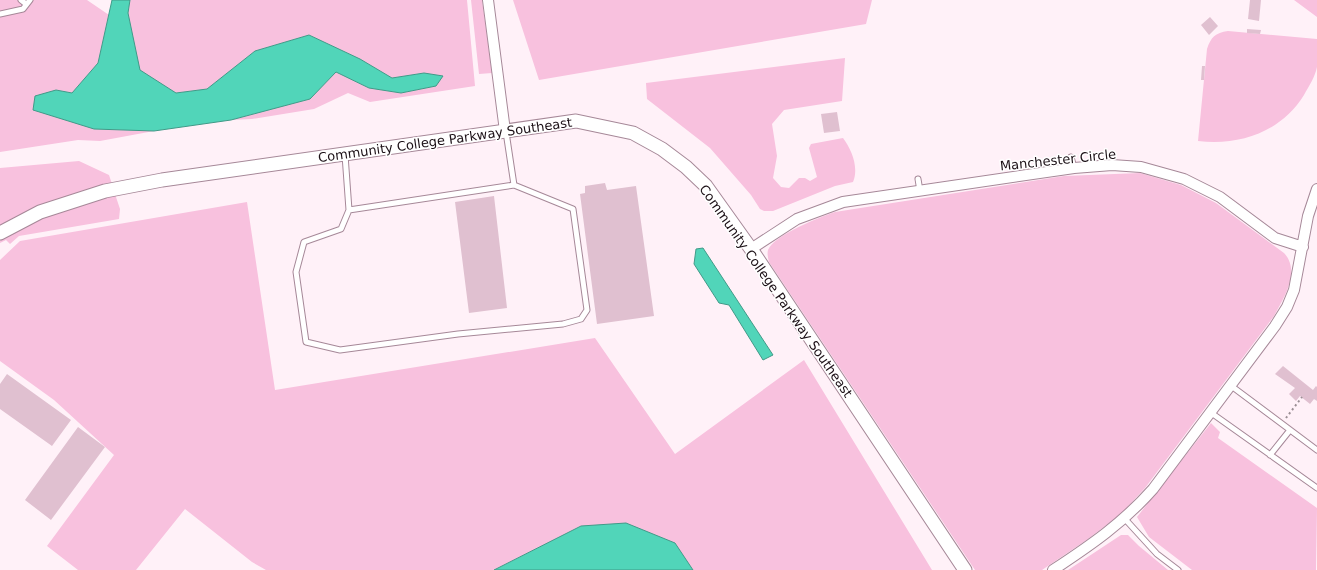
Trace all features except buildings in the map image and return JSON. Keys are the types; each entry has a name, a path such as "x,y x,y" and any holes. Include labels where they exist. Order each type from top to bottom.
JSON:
{"street":[{"path":"488,0 506,131"},
{"name":"Community College Parkway Southeast","path":"0,232 40,212 105,191 162,180 576,121 633,134 674,158 706,186 751,249 965,570"},
{"name":"Manchester Circle","path":"751,249 797,219 843,202 1074,168 1112,165 1141,167 1184,178 1220,197 1275,238 1303,247"},
{"path":"1054,570 1102,538 1125,519 1153,489 1286,307 1294,290 1308,216 1317,189"}],"lane":[{"path":"0,14 22,9 28,2 21,0"},
{"path":"506,131 514,185"},
{"path":"344,154 349,210 341,229 304,242 296,272 306,342 340,350 458,334 563,324 581,318 587,310 576,220 573,209 514,185 349,210"},
{"path":"1071,156 1074,168"},
{"path":"918,179 920,191"},
{"path":"1230,385 1317,450"},
{"path":"1210,412 1317,488"},
{"path":"1270,455 1290,430"},
{"path":"1125,519 1157,554 1178,570"}],"path":[{"path":"1286,418 1302,397"}],"shaded area":[{"path":"0,0 87,0 109,15 98,63 72,93 56,90 94,129 154,131 100,141 78,140 0,152"},
{"path":"112,0 130,0 128,13 140,70 176,93 207,89 255,51 309,35 360,59 392,78 424,73 443,76 436,86 401,93 369,88 336,72 310,99 231,120 154,131 94,129 33,110 35,96 56,90 72,93 98,63"},
{"path":"130,0 467,0 475,86 370,102 348,93 314,109 252,119 231,120 310,99 336,72 369,88 401,93 436,86 424,73 392,78 360,59 309,35 255,51 207,89 176,93 139,70 128,13"},
{"path":"471,0 482,0 492,73 479,74"},
{"path":"513,0 872,0 866,24 539,80"},
{"path":"1294,0 1317,0 1317,17"},
{"path":"1228,31 1317,39 1316,71 1312,81 1295,108 1271,127 1258,134 1229,141 1198,141 1207,49 1214,36"},
{"path":"845,58 842,101 784,110 772,124 777,156 773,178 781,187 789,188 799,178 805,178 810,181 817,177 809,148 811,144 843,138 854,159 855,177 853,182 835,186 773,211 764,211 760,209 751,195 710,148 647,99 646,83"},
{"path":"79,161 109,175 112,184 0,226 0,168"},
{"path":"1140,173 1181,185 1216,203 1284,253 1289,260 1291,268 1291,276 1286,293 1274,316 1145,488 1121,514 1088,539 1042,570 975,570 769,262 768,250 779,238 798,227 835,212 1064,176"},
{"path":"115,194 120,209 119,219 19,236 10,244 6,240 0,243 0,239 43,217"},
{"path":"247,202 275,390 595,338 675,454 804,360 932,570 693,570 675,543 581,526 494,570 266,570 252,562 185,509 136,570 78,570 47,546 114,455 54,400 0,361 0,260 20,241"},
{"path":"703,248 773,355 763,360 729,305 719,303 694,264 696,249"},
{"path":"1211,423 1220,432 1218,438 1317,508 1316,570 1192,570 1149,537 1137,517"},
{"path":"626,523 675,543 693,570 494,570 581,526"},
{"path":"1121,535 1128,535 1168,570 1068,570"}]}
